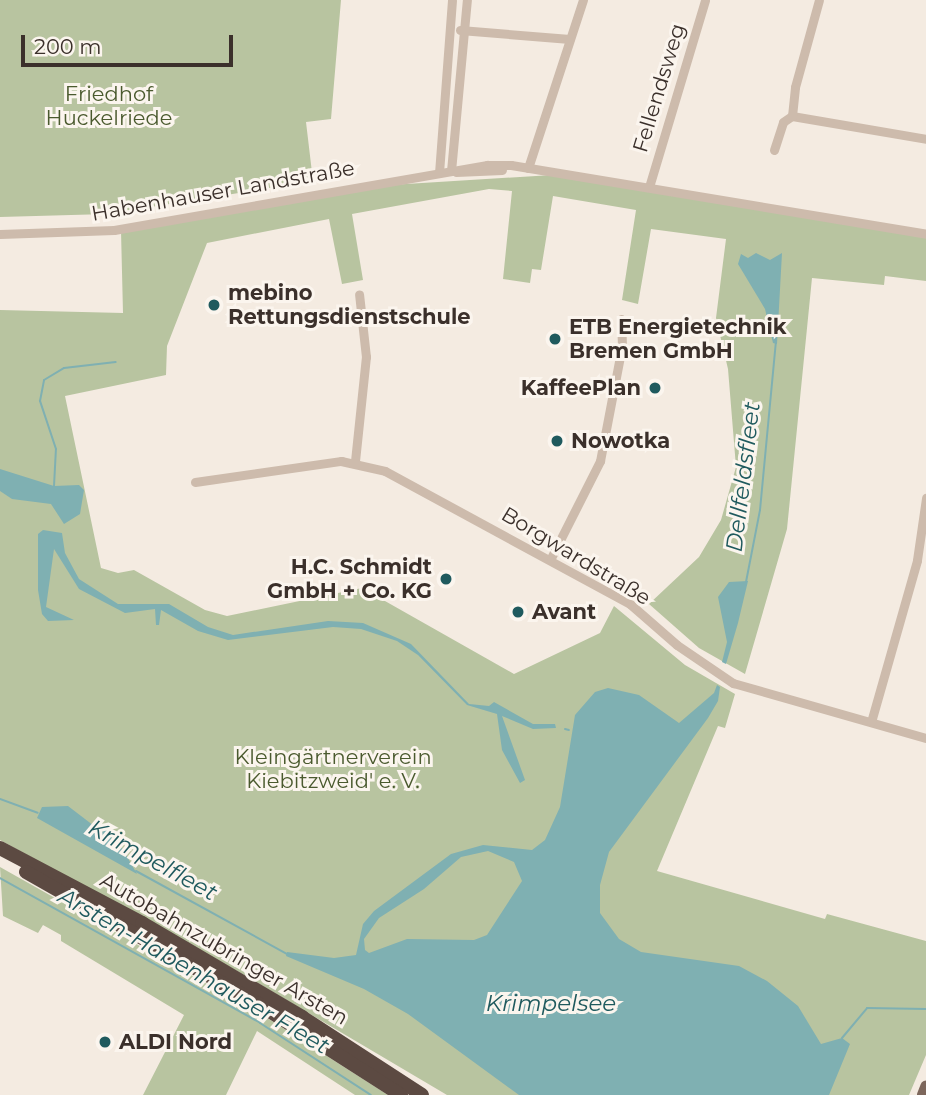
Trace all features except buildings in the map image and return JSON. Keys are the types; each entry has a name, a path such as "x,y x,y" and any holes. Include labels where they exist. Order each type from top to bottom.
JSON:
{"highway":[{"name":"Autobahnzubringer Arsten","path":"0,848 153,929 302,1017 422,1095"},
{"name":"Autobahnzubringer Arsten","path":"0,858 257,1003 401,1095"}],"main road":[{"path":"923,1095 926,1087"}],"street":[{"path":"439,173 452,0"},
{"path":"451,171 467,0"},
{"path":"528,168 583,0"},
{"name":"Fellendsweg","path":"649,187 705,0"},
{"path":"792,116 795,87 819,0"},
{"path":"449,29 570,39"},
{"path":"445,84 460,85"},
{"path":"774,150 783,122 792,116 926,139"},
{"name":"Habenhauser Landstraße","path":"0,234 114,230 469,166 528,168 926,234"},
{"path":"355,461 366,356 359,294"},
{"path":"551,558 600,461 622,346 621,319"},
{"name":"Borgwardstraße","path":"195,482 306,463 355,461 424,490 630,604 712,671 731,682 926,738"},
{"path":"871,722 917,560 926,498"}],"green space":[{"name":"Friedhof Huckelriede","path":"0,0 341,0 331,119 306,122 313,181 107,214 0,217"},
{"name":"Kleingärtnerverein Kiebitzweid' e. V.","path":"552,175 926,238 926,281 885,276 884,285 812,278 787,529 745,674 699,648 649,604 699,557 721,520 736,467 728,369 716,318 726,239 651,229 638,304 622,300 636,210 553,196 541,270 532,269 530,283 503,279 512,191 489,189 352,214 363,280 342,284 329,219 207,243 167,346 166,375 65,396 101,568 118,573 134,570 205,610 227,616 362,588 514,674 600,633 614,606 685,665 735,694 725,728 718,726 657,871 825,919 827,914 926,941 926,1055 909,1095 447,1095 239,972 0,840 0,310 123,313 121,231 390,185"},
{"path":"0,867 264,1016 388,1095 355,1095 257,1031 226,1095 143,1095 184,1015 61,941 61,935 43,925 38,933 3,916"}],"water":[{"path":"756,253 770,260 782,253 777,344 773,343 765,309 738,264 741,254 748,258"},
{"path":"0,469 54,486 79,485 84,490 80,514 64,524 51,504 12,499 0,491"},
{"path":"43,530 62,533 65,553 79,579 118,604 169,604 208,627 233,635 328,621 363,623 411,644 469,704 489,706 494,702 533,724 555,724 556,728 533,729 502,716 525,780 520,783 502,750 497,714 467,705 418,655 397,641 361,629 333,627 228,640 198,631 161,610 159,625 156,625 155,609 125,613 79,589 54,549 46,607 74,620 48,621 42,614 38,590 38,534"},
{"path":"748,581 726,664 722,662 727,642 718,597 729,582"},
{"name":"Krimpelsee","path":"717,685 720,687 718,701 708,718 609,852 600,885 600,913 619,939 641,952 739,966 767,981 798,1006 821,1044 842,1038 850,1044 829,1095 519,1095 408,1014 364,989 286,956 287,952 334,958 356,955 363,924 374,911 451,854 483,845 532,850 545,840 560,807 575,715 595,692 608,688 639,695 679,723 714,693","holes":["488,851 514,862 522,881 487,935 474,940 407,939 369,953 365,950 364,939 379,918 424,889 461,857"]},
{"name":"Krimpelfleet","path":"68,806 102,832 108,826 115,831 109,844 115,850 122,848 137,874 37,818 42,807"}],"waterway":[{"name":"Dellfeldsfleet","path":"746,582 760,510 776,341"},
{"path":"54,486 56,449 40,401 44,380 64,368 116,362"},
{"path":"565,729 569,730"},
{"name":"Krimpelfleet","path":"0,799 38,813"},
{"name":"Krimpelfleet","path":"136,871 287,954"},
{"name":"Arsten-Habenhauser Fleet","path":"0,878 260,1023 371,1095"},
{"path":"842,1038 867,1008 926,1009"}],"place":[{"name":"mebino Rettungsdienstschule","path":"214,305"},
{"name":"ETB Energietechnik Bremen GmbH","path":"555,339"},
{"name":"KaffeePlan","path":"655,388"},
{"name":"Nowotka","path":"557,441"},
{"name":"H.C. Schmidt GmbH + Co. KG","path":"446,579"},
{"name":"Avant","path":"518,612"},
{"name":"ALDI Nord","path":"105,1042"}]}
